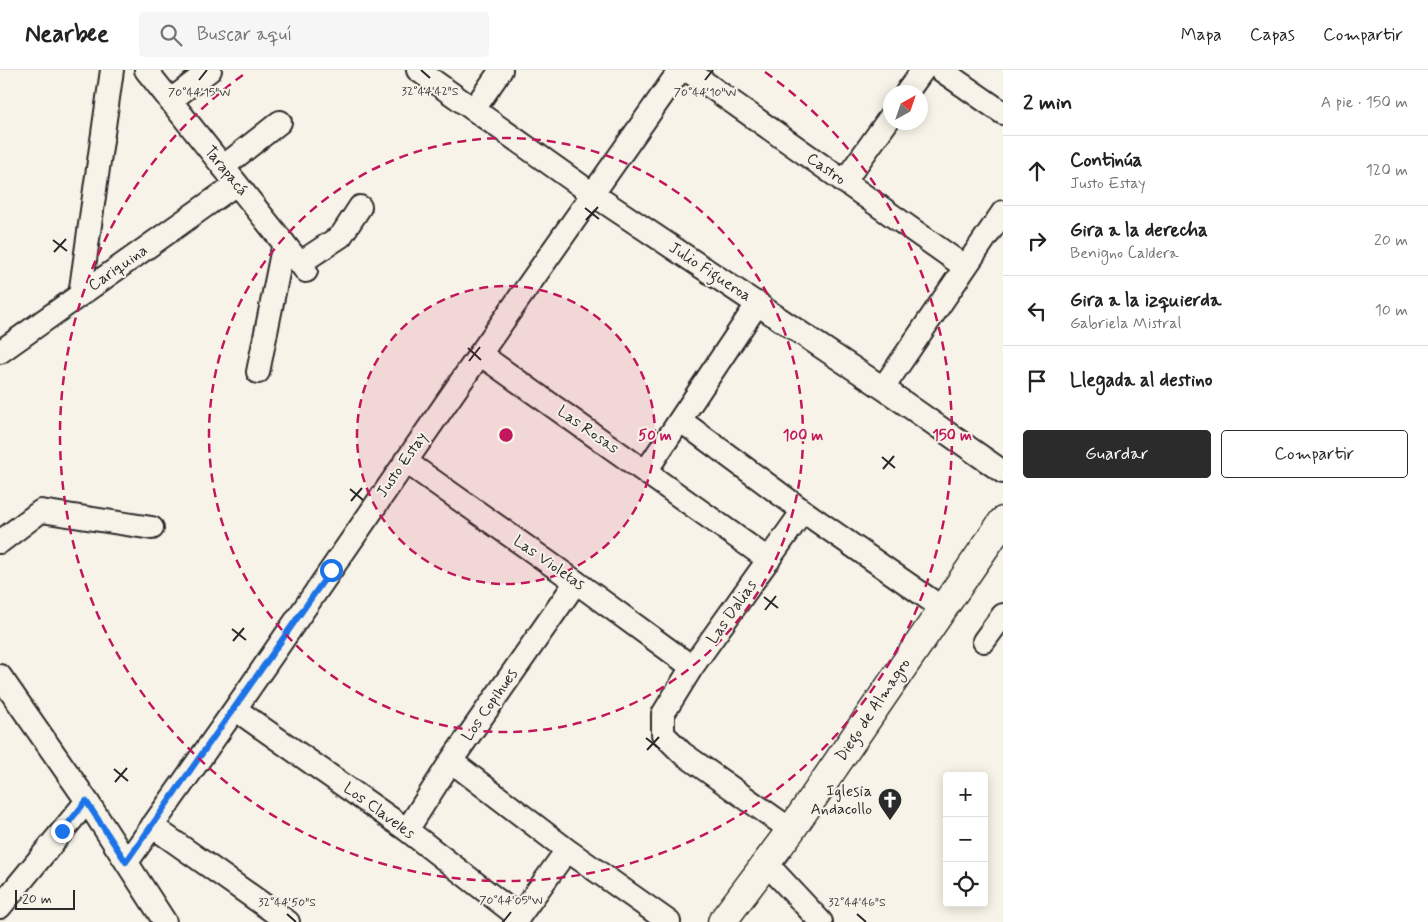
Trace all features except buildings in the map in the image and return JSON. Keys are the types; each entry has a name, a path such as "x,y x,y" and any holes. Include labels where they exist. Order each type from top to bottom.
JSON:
{"street":[{"path":"80,295 112,70"},
{"name":"Tarapacá","path":"146,70 303,267 342,236 360,207"},
{"path":"170,101 210,70"},
{"name":"Julio Figueroa","path":"418,70 594,195 883,388 1003,472"},
{"path":"474,109 501,70"},
{"name":"Justo Estay","path":"126,862 235,709 405,461 594,195 680,70"},
{"name":"Castro","path":"687,70 965,268"},
{"path":"912,85 923,70"},
{"path":"940,70 1003,113"},
{"name":"Cariquina","path":"0,352 80,295 230,175 280,122"},
{"path":"844,182 883,126"},
{"path":"883,388 1003,212"},
{"path":"258,372 284,243"},
{"path":"646,471 758,304"},
{"name":"Las Rosas","path":"480,354 769,560"},
{"path":"680,420 803,512 942,608"},
{"name":"Las Violetas","path":"405,461 692,667"},
{"path":"0,542 42,511 152,528"},
{"name":"Las Dalias","path":"791,830 682,753 663,734 663,714 692,667 803,512"},
{"name":"Diego de Almagro","path":"722,922 791,830 1003,521"},
{"name":"Los Copihues","path":"407,830 451,761 576,582"},
{"path":"984,641 1003,615"},
{"path":"0,676 86,801 165,922"},
{"name":"Los Claveles","path":"235,709 407,830 517,919"},
{"path":"451,761 567,850 669,922"},
{"path":"0,907 86,801"},
{"path":"152,826 288,922"},
{"path":"517,919 567,850"},
{"path":"766,863 821,922"}],"place":[{"name":"Iglesia Andacollo","path":"890,821"}],"route":[{"path":"62,831 86,801 126,862 331,570"}]}
